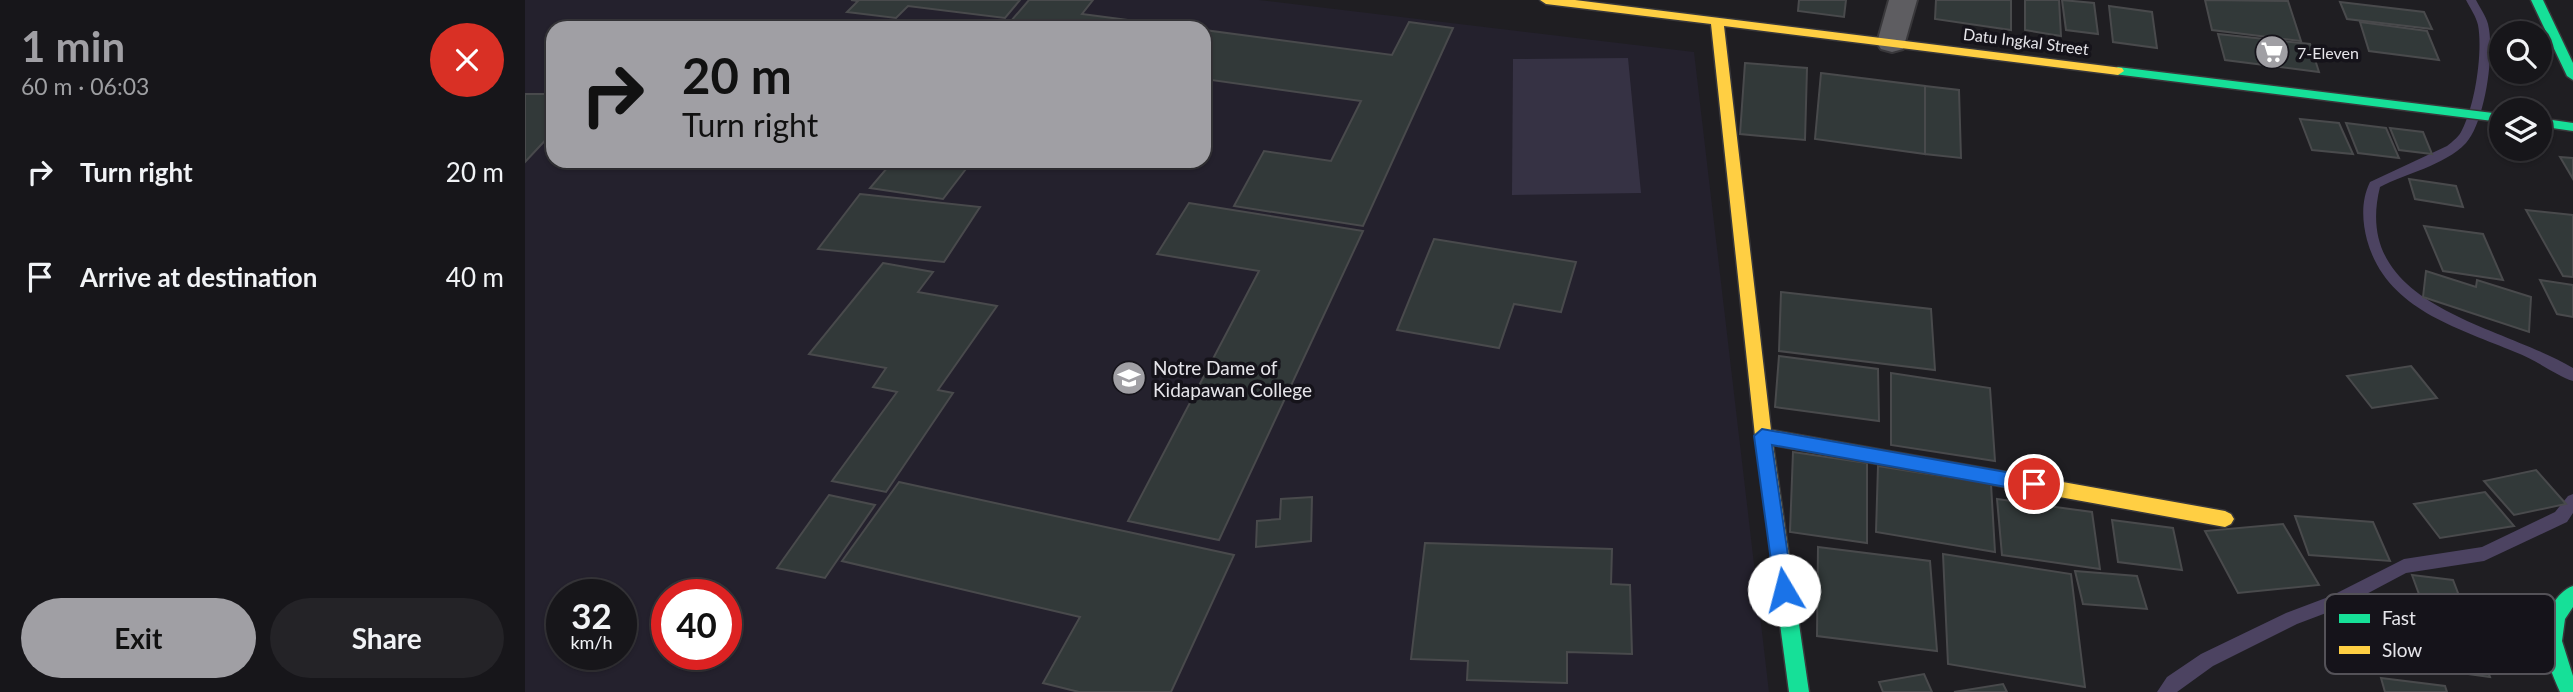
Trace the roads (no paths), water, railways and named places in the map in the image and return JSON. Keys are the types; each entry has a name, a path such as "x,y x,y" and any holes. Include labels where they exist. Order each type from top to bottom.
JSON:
{"street":[{"name":"Datu Ingkal Street","path":"1546,0 2489,117"},
{"path":"1892,43 1903,0"},
{"path":"2537,0 2573,76"},
{"path":"1717,21 1762,436 1798,692"},
{"path":"2552,124 2573,127"},
{"path":"1762,436 2225,519"},
{"path":"2555,616 2556,610 2573,594"},
{"path":"2555,657 2570,692"}],"waterway":[{"path":"2471,0 2482,22 2484,36 2483,68 2473,119 2461,141 2451,149 2374,185 2369,210 2373,239 2390,275 2410,297 2435,313 2548,360 2573,375"},
{"path":"2351,594 2404,566 2484,554 2561,517 2573,501"},
{"path":"2166,692 2173,683 2207,660 2292,618 2325,606"}],"place":[{"name":"7-Eleven","path":"2272,52"},
{"name":"Notre Dame of Kidapawan College","path":"1129,378"}]}
